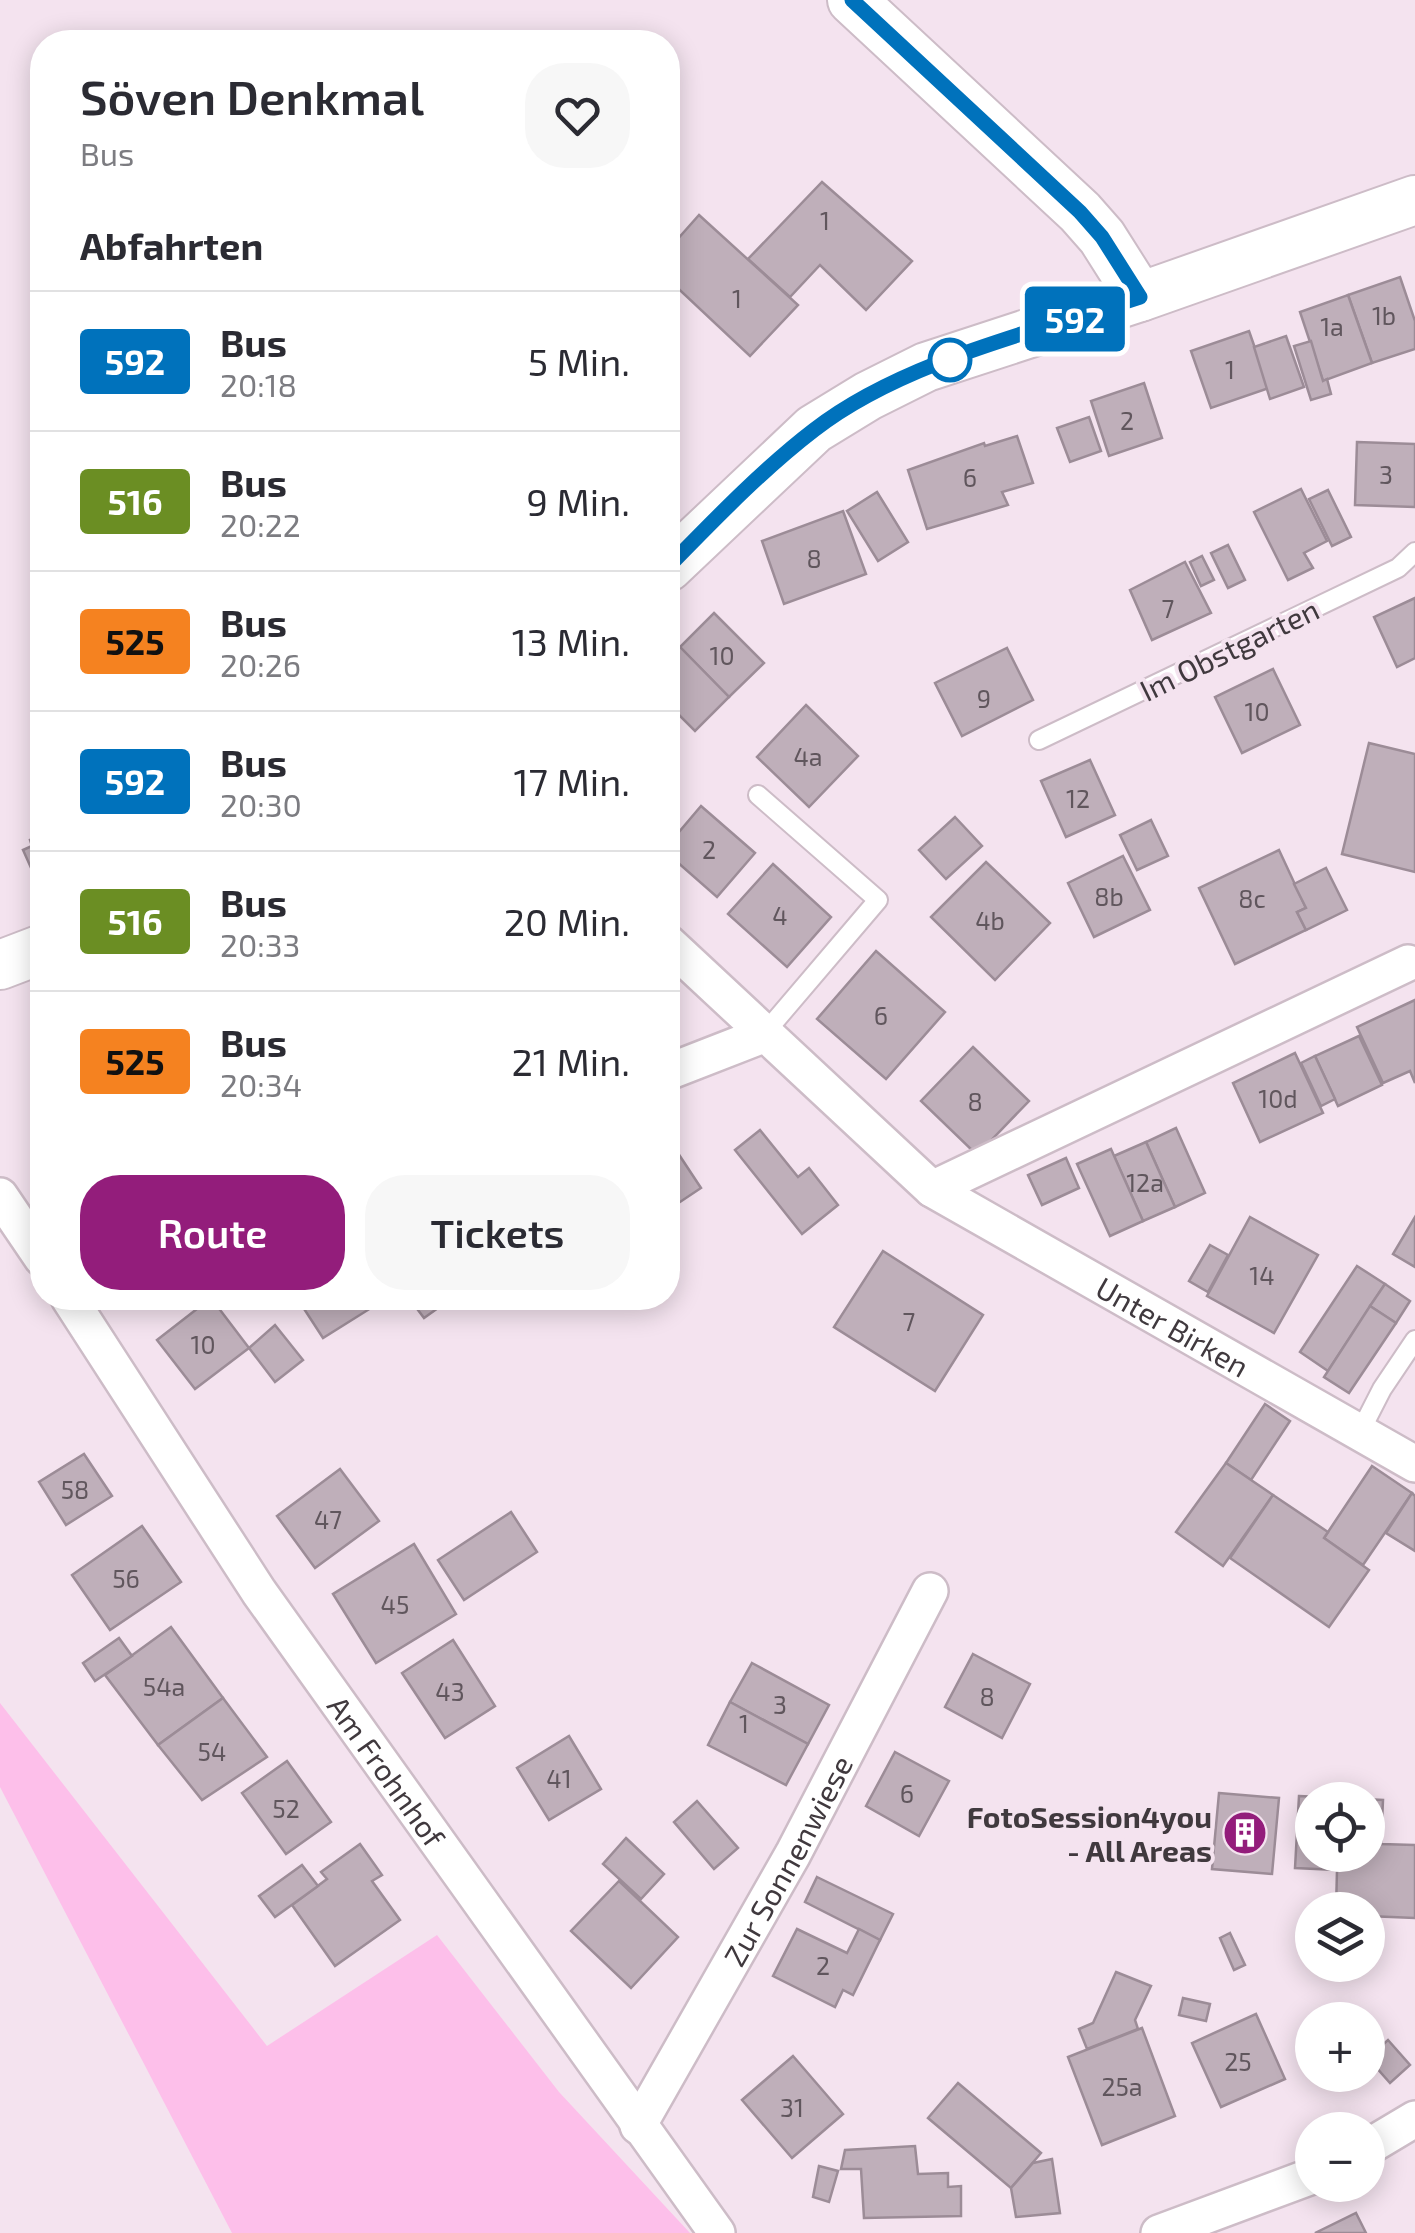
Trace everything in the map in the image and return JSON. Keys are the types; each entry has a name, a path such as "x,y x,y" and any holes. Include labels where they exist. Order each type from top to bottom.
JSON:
{"main road":[{"path":"852,0 1080,212 1102,237 1140,297"},
{"path":"680,547 814,429 868,396 926,368 1415,200"},
{"path":"0,965 30,954"}],"street":[{"name":"Unter Birken","path":"680,955 932,1189 1415,1464"},
{"path":"932,1189 1408,963"},
{"path":"680,1067 763,1035"},
{"path":"0,1196 30,1240"},
{"name":"Am Frohnhof","path":"83,1310 260,1592 717,2233"},
{"name":"Zur Sonnenwiese","path":"638,2126 793,1854 930,1591"},
{"path":"1385,2137 1415,2119"},
{"path":"1159,2233 1295,2182"}],"lane":[{"name":"Im Obstgarten","path":"1038,740 1398,568 1415,552"},
{"path":"758,795 878,900 763,1035"},
{"path":"1360,1432 1382,1388 1415,1340"}],"shaded area":[{"path":"0,1703 267,2046 437,1935 559,2092 690,2233 232,2233 0,1787"}],"building":[{"path":"822,182 912,261 866,310 820,265 790,297 748,259"},
{"path":"699,215 798,305 750,356 680,290 680,236"},
{"path":"1400,277 1415,321 1415,349 1372,363 1348,295"},
{"path":"1348,295 1372,363 1323,381 1300,312"},
{"path":"1249,331 1269,388 1211,408 1191,351"},
{"path":"1286,336 1304,387 1270,399 1254,347"},
{"path":"1311,341 1331,394 1311,400 1294,346"},
{"path":"1144,383 1162,438 1109,456 1091,401"},
{"path":"1089,417 1101,451 1070,462 1057,428"},
{"path":"1017,436 1033,483 1002,492 1008,505 927,529 908,470 984,443 985,446"},
{"path":"1357,442 1415,444 1415,507 1355,505"},
{"path":"1301,489 1327,541 1304,553 1313,568 1288,580 1254,512"},
{"path":"1328,490 1351,537 1332,546 1309,499"},
{"path":"877,492 908,542 878,561 847,511"},
{"path":"843,511 866,574 784,604 762,541"},
{"path":"1228,545 1245,580 1228,588 1211,553"},
{"path":"1202,556 1214,580 1201,586 1190,562"},
{"path":"1185,562 1211,613 1152,640 1130,590"},
{"path":"1415,598 1415,658 1397,667 1374,617"},
{"path":"714,613 764,663 729,697 680,647"},
{"path":"680,647 729,697 695,731 680,716"},
{"path":"1007,648 1033,700 962,736 935,683"},
{"path":"1273,669 1300,725 1242,753 1215,697"},
{"path":"806,705 858,756 809,807 757,757"},
{"path":"1369,743 1415,754 1415,872 1342,854"},
{"path":"1090,760 1115,815 1066,837 1041,781"},
{"path":"701,806 755,853 717,897 680,865 680,831"},
{"path":"955,817 982,846 946,879 919,850"},
{"path":"1151,820 1168,856 1137,870 1120,835"},
{"path":"30,847 30,866 23,850"},
{"path":"1279,850 1306,908 1297,912 1306,930 1235,964 1199,888"},
{"path":"1123,856 1150,910 1094,937 1068,883"},
{"path":"986,862 1050,923 995,980 931,917"},
{"path":"773,864 831,917 787,967 728,914"},
{"path":"1326,868 1347,910 1306,930 1297,912 1306,908 1294,884"},
{"path":"876,951 945,1012 886,1079 817,1019"},
{"path":"1415,1000 1415,1083 1410,1071 1383,1083 1357,1027"},
{"path":"1359,1036 1382,1085 1338,1106 1315,1056"},
{"path":"973,1047 1029,1101 977,1155 921,1101"},
{"path":"1295,1053 1323,1113 1260,1142 1233,1083"},
{"path":"1315,1056 1335,1099 1321,1106 1301,1063"},
{"path":"1176,1128 1205,1193 1175,1207 1146,1142"},
{"path":"760,1130 798,1177 809,1168 838,1205 802,1234 735,1150"},
{"path":"1146,1142 1175,1207 1143,1221 1114,1156"},
{"path":"1111,1149 1143,1221 1110,1236 1077,1164"},
{"path":"680,1156 701,1188 680,1202"},
{"path":"1066,1158 1079,1188 1042,1205 1028,1175"},
{"path":"1250,1217 1318,1255 1274,1333 1207,1296"},
{"path":"1415,1217 1415,1267 1393,1254"},
{"path":"1210,1245 1228,1255 1208,1292 1189,1281"},
{"path":"883,1251 983,1315 935,1391 834,1327"},
{"path":"1357,1266 1385,1284 1328,1371 1300,1352"},
{"path":"1385,1284 1410,1301 1396,1323 1370,1306"},
{"path":"1370,1306 1396,1323 1349,1393 1324,1377"},
{"path":"196,1310 220,1310 249,1348 195,1389 157,1340"},
{"path":"305,1310 368,1310 323,1338"},
{"path":"418,1310 435,1310 424,1318"},
{"path":"275,1325 303,1360 275,1382 249,1348"},
{"path":"1265,1404 1290,1421 1251,1480 1226,1463"},
{"path":"84,1454 112,1496 66,1525 39,1482"},
{"path":"1226,1463 1273,1495 1223,1566 1176,1532"},
{"path":"1372,1466 1412,1493 1363,1565 1324,1538"},
{"path":"340,1469 379,1521 315,1568 277,1516"},
{"path":"1412,1493 1415,1496 1415,1551 1386,1533"},
{"path":"1273,1495 1328,1532 1324,1538 1369,1570 1329,1627 1230,1558"},
{"path":"511,1512 537,1552 464,1600 438,1560"},
{"path":"142,1526 181,1582 110,1630 72,1575"},
{"path":"414,1544 456,1614 376,1663 333,1594"},
{"path":"171,1627 223,1698 158,1745 105,1675"},
{"path":"119,1638 132,1656 95,1681 83,1663"},
{"path":"453,1640 495,1706 445,1738 402,1673"},
{"path":"973,1654 1030,1684 1002,1738 945,1707"},
{"path":"752,1663 829,1705 808,1744 730,1702"},
{"path":"223,1698 267,1757 202,1800 158,1745"},
{"path":"730,1702 808,1744 786,1785 708,1745"},
{"path":"569,1736 601,1789 549,1820 517,1768"},
{"path":"895,1752 949,1781 919,1836 866,1806"},
{"path":"287,1761 331,1822 286,1854 242,1793"},
{"name":"FotoSession4you - All Areas","path":"1219,1793 1279,1798 1272,1874 1212,1869"},
{"path":"697,1801 738,1848 714,1869 674,1822"},
{"path":"626,1838 664,1874 641,1899 603,1864"},
{"path":"360,1844 382,1875 372,1881 400,1920 335,1966 292,1905 327,1879 321,1872"},
{"path":"1385,1844 1415,1845 1415,1918 1385,1917 1385,1892 1336,1892 1337,1872 1385,1872"},
{"path":"302,1865 318,1886 275,1917 259,1896"},
{"path":"817,1877 893,1914 880,1940 805,1902"},
{"path":"619,1881 678,1937 631,1988 571,1931"},
{"path":"797,1929 847,1953 859,1929 880,1940 853,1995 843,1990 835,2007 773,1976"},
{"path":"1230,1933 1245,1965 1234,1970 1220,1938"},
{"path":"1116,1972 1151,1986 1135,2020 1138,2029 1087,2049 1079,2029 1093,2023"},
{"path":"1183,1998 1210,2004 1206,2021 1179,2015"},
{"path":"1256,2014 1285,2079 1221,2107 1192,2043"},
{"path":"1142,2028 1175,2116 1102,2145 1068,2057"},
{"path":"1388,2040 1410,2065 1390,2083 1385,2077"},
{"path":"793,2056 843,2114 792,2158 742,2100"},
{"path":"958,2083 1041,2153 1011,2188 928,2118"},
{"path":"915,2146 918,2174 948,2173 948,2187 961,2186 961,2216 864,2218 861,2169 841,2169 845,2150"},
{"path":"1052,2159 1060,2213 1016,2217 1011,2188 1033,2163"},
{"path":"819,2166 838,2171 829,2202 813,2197"},
{"path":"1356,2213 1366,2233 1315,2233"}],"bus line":[{"name":"592","path":"680,555 814,429 868,396 926,368 1140,297 1102,237 1080,212 852,0"}],"place":[{"name":"FotoSession4you - All Areas","path":"1245,1833"}]}
